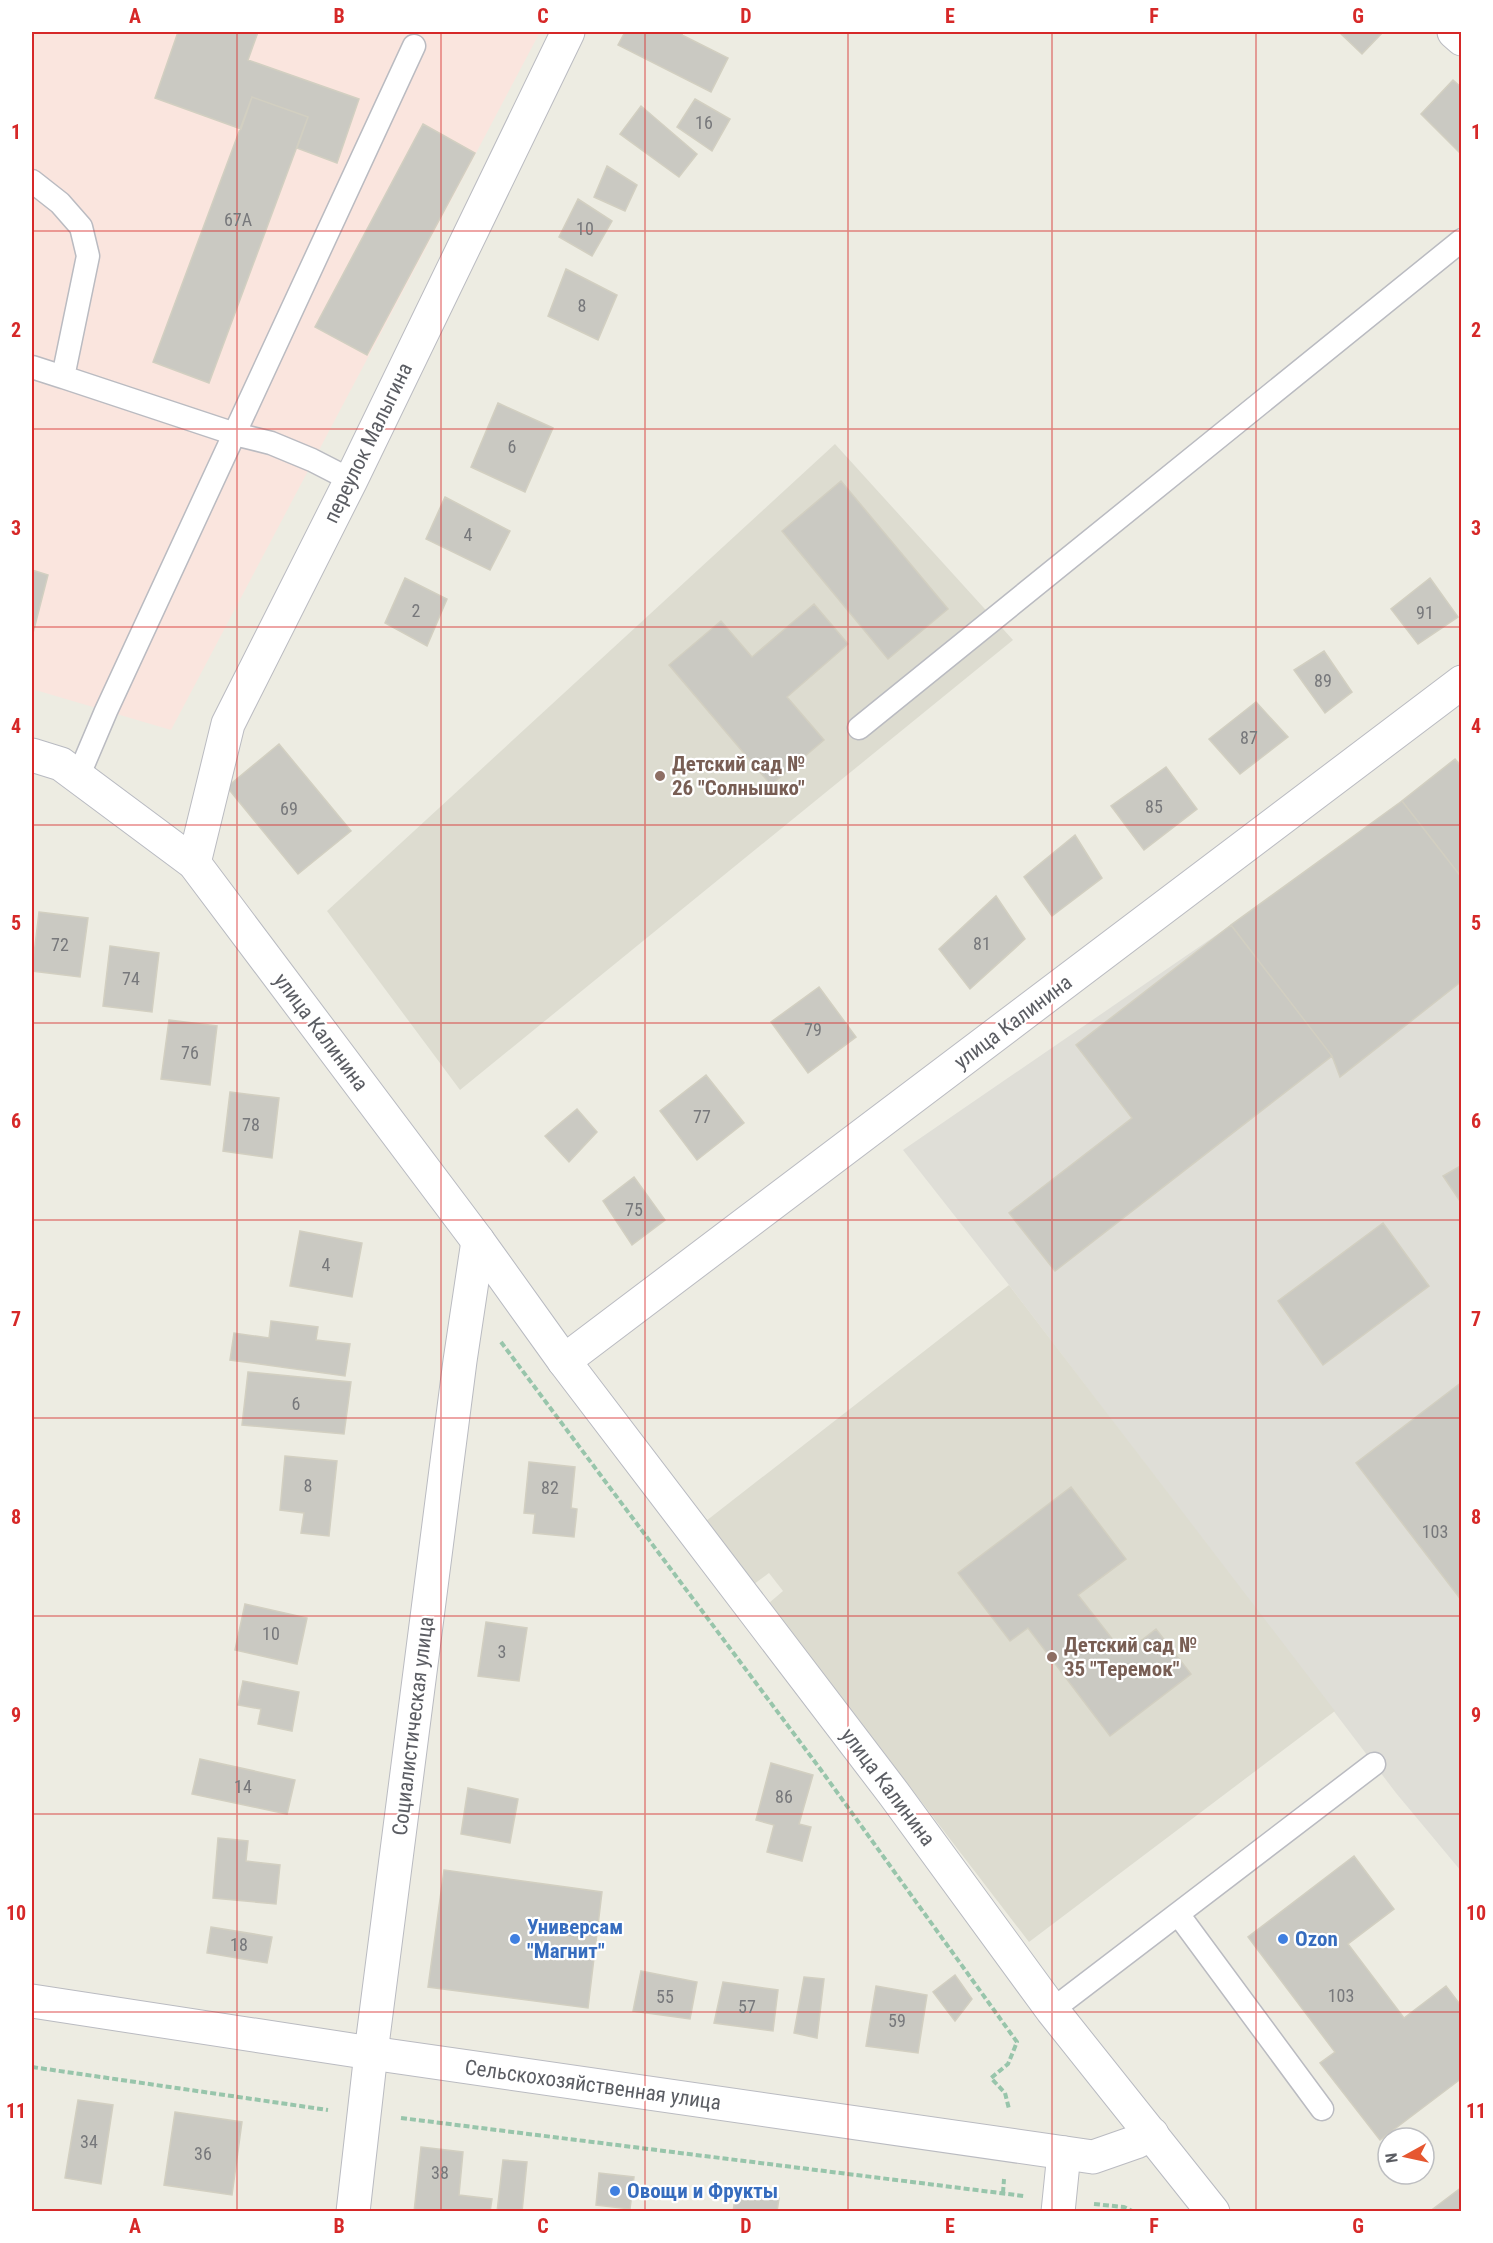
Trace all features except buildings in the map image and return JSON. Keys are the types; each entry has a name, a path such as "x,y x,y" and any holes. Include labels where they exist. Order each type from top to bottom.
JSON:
{"street":[{"name":"переулок Малыгина","path":"194,863 228,724 351,480 568,32"},
{"path":"1454,32 1461,39"},
{"name":"улица Калинина","path":"564,1361 1461,682"},
{"name":"улица Калинина","path":"32,755 61,764 194,863 474,1270 564,1361 894,1794 1144,2138 1213,2211"},
{"path":"32,776 50,781 176,873 455,1241 474,1270 566,1386 1028,2004 1144,2138 1191,2211"},
{"name":"Социалистическая улица","path":"353,2211 371,2053 474,1270"},
{"name":"Сельскохозяйственная улица","path":"32,2001 371,2053 1093,2157 1144,2138"},
{"path":"1059,2206 1064,2152"}],"lane":[{"path":"78,777 106,711 414,46"},
{"path":"32,181 60,203 81,227 88,256 63,377"},
{"path":"859,728 1461,240"},
{"path":"32,367 235,434 271,443 351,480"},
{"path":"1052,2010 1374,1764"},
{"path":"1178,1914 1322,2109"}],"path":[{"path":"474,1270 821,1770 1017,2042 1008,2064 991,2079 1005,2093 1010,2115 1003,2193"},
{"path":"32,2067 318,2109 1003,2193 1059,2206 1124,2207 1134,2211"}],"shaded area":[{"path":"32,32 540,32 171,730 32,689"},
{"name":"Детский сад № 26 \"Солнышко\"","path":"835,444 1013,640 460,1090 327,911"},
{"path":"1455,759 1461,763 1461,1871 1396,1793 1009,1285 903,1150 1231,925 1402,801"},
{"name":"Детский сад № 35 \"Теремок\"","path":"1009,1285 1335,1711 1029,1942 769,1603 783,1591 769,1573 754,1584 706,1521"}],"place":[{"name":"Детский сад № 26 \"Солнышко\"","path":"660,776"},
{"name":"Детский сад № 35 \"Теремок\"","path":"1052,1657"},
{"name":"Универсам \"Магнит\"","path":"515,1939"},
{"name":"Ozon","path":"1283,1939"},
{"name":"Овощи и Фрукты","path":"615,2191"}]}
